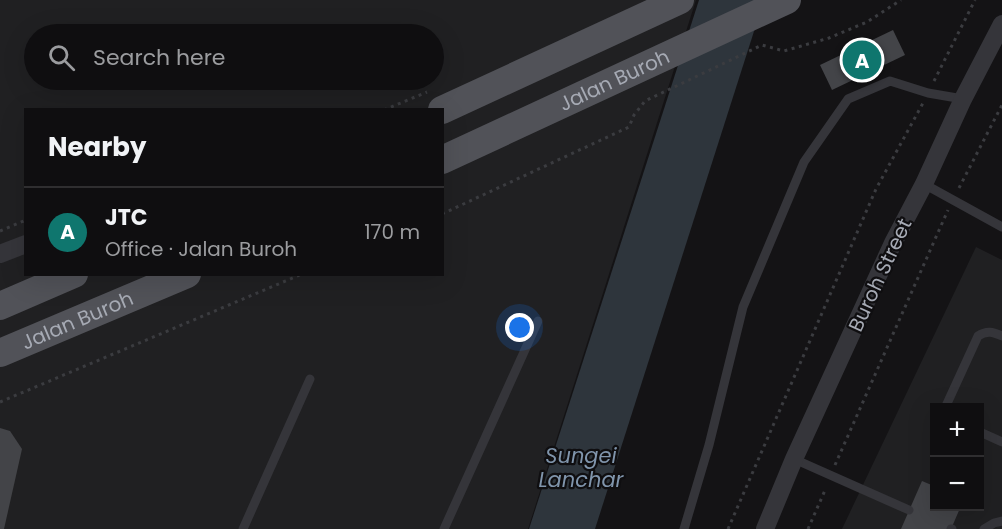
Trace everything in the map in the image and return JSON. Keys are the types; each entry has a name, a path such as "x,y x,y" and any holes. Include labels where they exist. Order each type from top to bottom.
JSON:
{"main road":[{"path":"444,109 680,0"},
{"name":"Jalan Buroh","path":"444,159 787,0"},
{"path":"0,306 69,276"},
{"name":"Jalan Buroh","path":"0,352 182,276"}],"street":[{"name":"Buroh Street","path":"765,529 794,459 893,243 1001,27"},
{"path":"0,254 24,244"}],"lane":[{"path":"684,529 709,445 743,306 804,162 848,99 890,81 928,93 963,99"},
{"path":"924,184 1002,227"},
{"path":"444,529 538,321"},
{"path":"947,403 978,336 984,332 993,332 1002,336"},
{"path":"243,529 310,380"},
{"path":"984,434 1002,442"},
{"path":"794,459 909,510"},
{"path":"984,529 1002,521"}],"path":[{"path":"444,213 628,127 645,101 762,45 784,51 829,38 867,22 901,0"},
{"path":"728,529 876,189 975,0"},
{"path":"808,529 953,200 1002,105"},
{"path":"0,231 24,221"},
{"path":"0,402 297,276"}],"shaded area":[{"path":"0,0 696,0 528,529 0,529"},
{"path":"976,247 1002,260 1002,529 842,529"}],"water":[{"name":"Sungei Lanchar","path":"699,0 764,0 595,529 529,529"}],"building":[{"path":"893,30 905,55 832,90 820,65"},
{"path":"0,428 10,431 22,449 4,529 0,529"},
{"path":"922,481 930,484 930,511 959,511 951,529 901,529"}],"place":[{"name":"JTC","path":"862,60"}]}
